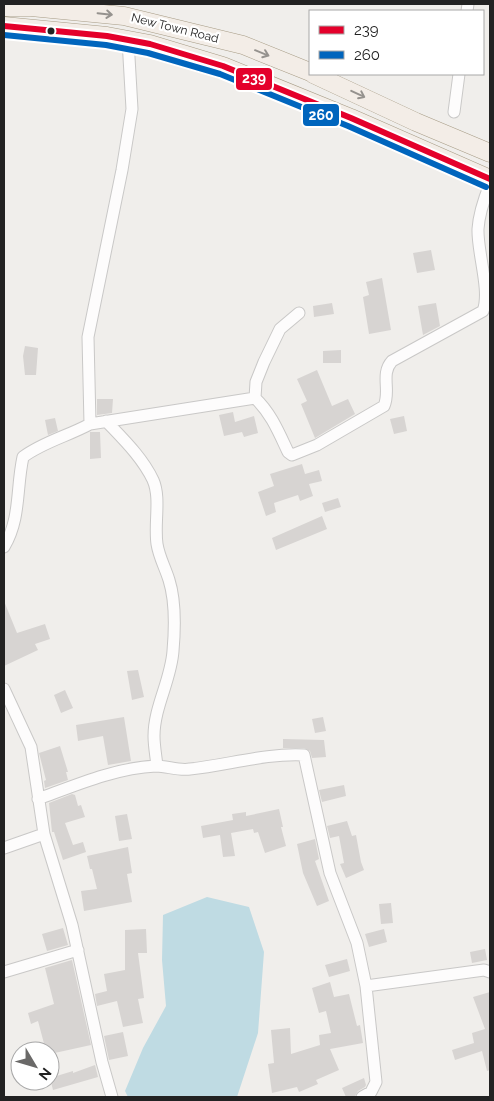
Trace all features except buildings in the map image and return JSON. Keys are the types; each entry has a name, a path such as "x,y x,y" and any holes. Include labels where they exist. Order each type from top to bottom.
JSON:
{"main road":[{"name":"New Town Road","path":"4,7 44,6 124,16 243,45 309,72"},
{"name":"New Town Road","path":"4,26 107,36 150,44 223,66 351,118 490,179"},
{"name":"New Town Road","path":"316,75 416,122 490,153"}],"street":[{"path":"90,424 88,338 122,170 132,109 128,40"},
{"path":"454,112 459,75"},
{"path":"299,313 280,329 256,382 255,398 269,414 288,452 292,455 317,445 384,406 388,398 386,375 388,365 392,361 486,315 478,230 483,200 490,184"},
{"path":"4,547 14,526 20,473 24,457 37,446 69,435 90,424 255,398"},
{"path":"106,421 138,456 148,470 157,490 155,527 157,544 169,580 174,616 171,669 156,722 154,736 157,766"},
{"path":"4,689 31,747 44,834 72,925 102,1062 112,1097"},
{"path":"38,799 103,776 135,768 157,766 188,770 286,754 304,756 330,873 357,943 366,986 371,1052 376,1082 371,1092 362,1097"},
{"path":"4,848 44,834"},
{"path":"4,972 78,950"},
{"path":"366,986 484,970 490,972"}],"water":[{"path":"207,897 249,907 264,952 258,1033 237,1097 128,1097 125,1091 143,1048 166,1006 162,960 163,915"}],"transit line":[{"name":"239","path":"4,26 107,36 150,44 223,66 351,118 490,179"},
{"name":"260","path":"4,35 106,45 148,53 220,74 348,126 486,187"}]}
